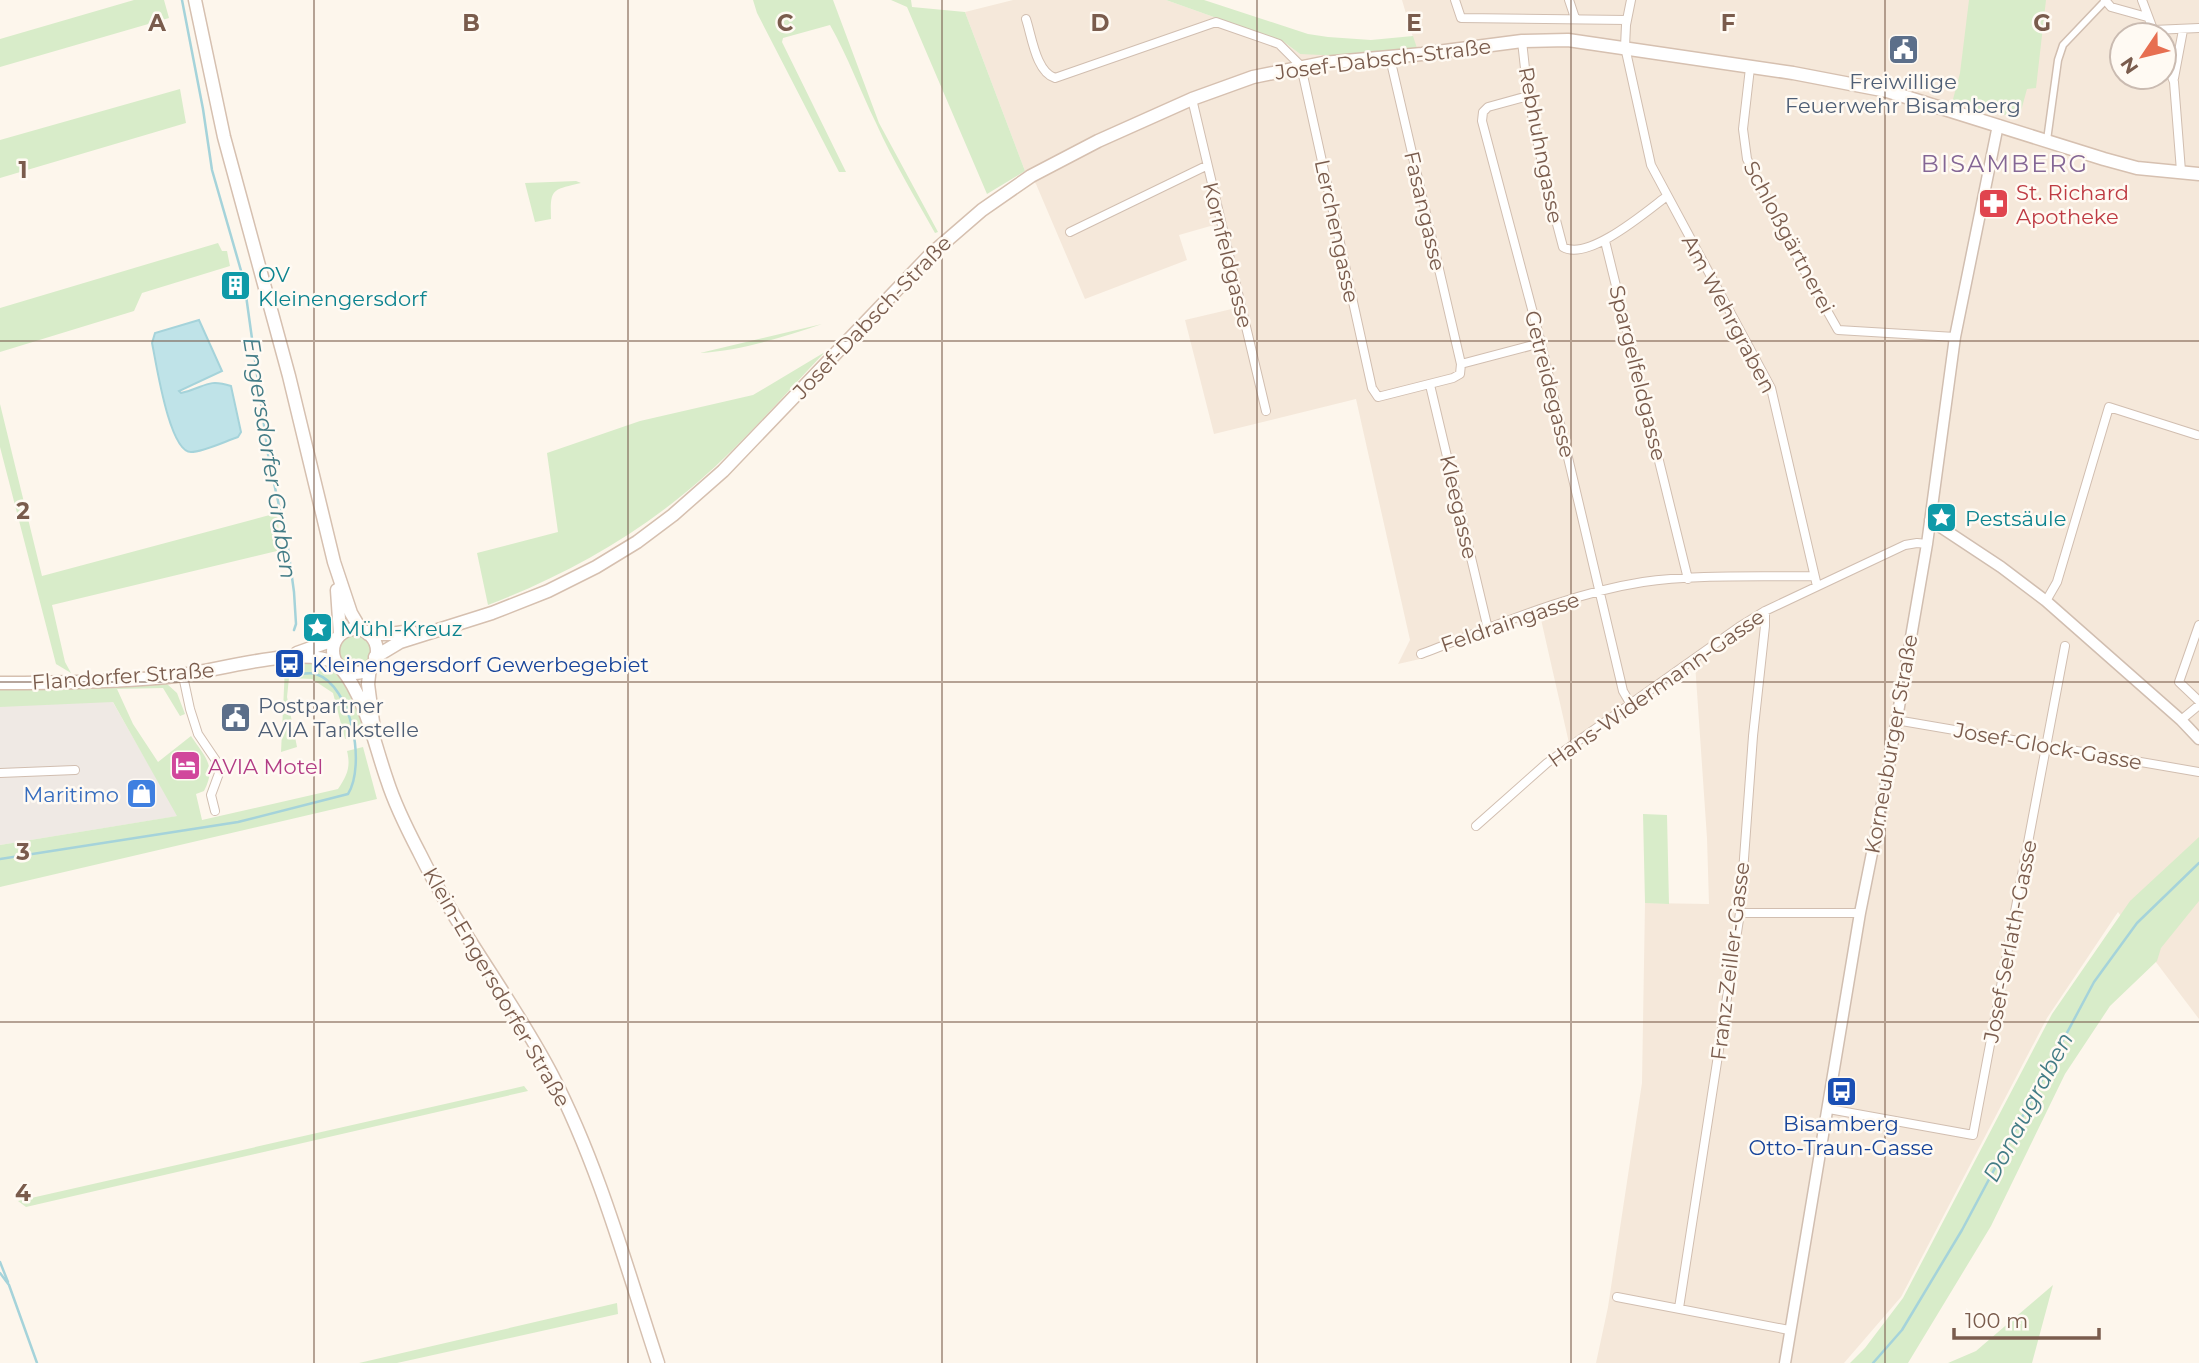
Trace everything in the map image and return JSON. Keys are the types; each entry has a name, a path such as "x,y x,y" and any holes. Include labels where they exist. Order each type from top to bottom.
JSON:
{"main road":[{"path":"195,0 224,137 280,340 334,562 349,608 375,645 373,662 355,673 339,666 332,651 338,636 334,562"},
{"name":"Josef-Dabsch-Straße","path":"373,662 400,642 492,613 548,591 596,567 648,534 723,471 930,255 973,217 1017,185 1062,159 1192,99 1253,77 1301,66 1522,41 1568,40 1886,90 2104,159 2137,167 2199,174"},
{"name":"Josef-Dabsch-Straße","path":"365,632 390,634 440,628"},
{"path":"338,636 348,630 365,632"},
{"name":"Flandorfer Straße","path":"0,684 183,676 287,657 338,636"},
{"name":"Flandorfer Straße","path":"287,657 319,658 339,666"},
{"name":"Klein-Engersdorfer Straße","path":"372,732 373,718 368,684 373,662"},
{"name":"Klein-Engersdorfer Straße","path":"339,666 355,688 392,795 424,862 460,925 532,1038 571,1113 595,1174 658,1363"}],"street":[{"path":"1455,0 1461,18 1627,20"},
{"path":"1569,0 1575,18"},
{"name":"Am Wehrgraben","path":"1631,0 1625,47 1651,165 1771,388 1817,586"},
{"path":"2047,140 2058,60 2063,45 2105,0 2111,7 2147,17"},
{"path":"2142,0 2149,21"},
{"path":"1026,19 1042,66 1051,77 1059,77 1216,22 1279,44 1301,66"},
{"path":"2178,31 2199,29"},
{"path":"2178,59 2183,30"},
{"name":"Rebhuhngasse","path":"1522,41 1528,96 1563,247 1572,250 1605,241"},
{"name":"Fasangasse","path":"1390,58 1461,364"},
{"name":"Lerchengasse","path":"1301,66 1372,388 1376,396 1383,397 1430,385"},
{"name":"Schloßgärtnerei","path":"1750,68 1743,118 1743,143 1755,177 1838,330 1955,337"},
{"path":"2175,91 2180,172"},
{"name":"Getreidegasse","path":"1528,96 1488,107 1482,117 1541,343 1623,691 1630,703"},
{"name":"Kornfeldgasse","path":"1192,99 1266,411"},
{"name":"Korneuburger Straße","path":"1785,1363 1860,913 1927,544 1955,337 1998,125"},
{"path":"1070,232 1206,166"},
{"path":"1605,241 1667,196"},
{"name":"Spargelfeldgasse","path":"1605,241 1688,579"},
{"path":"1430,385 1460,374 1461,364 1541,343"},
{"name":"Kleegasse","path":"1430,385 1488,629"},
{"path":"2046,601 2057,582 2109,407 2197,435"},
{"path":"1930,520 2001,567 2046,601 2199,739"},
{"name":"Hans-Widermann-Gasse","path":"1476,826 1547,763 1765,611 1911,543 1927,544"},
{"path":"1600,591 1651,581 1814,576"},
{"name":"Feldraingasse","path":"1421,654 1600,591"},
{"name":"Franz-Zeiller-Gasse","path":"1679,1308 1740,913 1765,611"},
{"path":"2181,720 2199,703 2179,682 2199,625"},
{"name":"Josef-Serlath-Gasse","path":"1829,1109 1973,1135 2065,646"},
{"path":"183,676 198,734 221,768 211,795 215,811"},
{"name":"Josef-Glock-Gasse","path":"1896,720 2199,772"},
{"path":"0,773 75,770"},
{"path":"1740,913 1860,913"},
{"path":"1616,1297 1789,1330"}],"shaded area":[{"path":"1013,0 1166,0 1284,42 1300,54 1417,51 1402,0 2199,0 2199,1019 2118,912 2047,1018 1901,1297 1844,1363 1596,1363 1608,1307 1642,1083 1645,903 1709,904 1707,838 1695,663 1692,655 1569,743 1540,615 1420,659 1398,664 1410,640 1356,399 1214,434 1185,320 1236,308 1214,225 1179,235 1187,260 1085,299 1036,184 1025,171 965,12"},
{"path":"0,692 107,692 178,816 0,845"}],"green space":[{"path":"134,0 164,0 169,18 0,67 0,39"},
{"path":"753,0 833,0 879,123 938,232 935,233 890,151 830,25 783,38 782,42 846,172 839,172 757,13"},
{"path":"891,0 911,0 912,7 965,12 1025,171 987,194 907,7"},
{"path":"1166,0 1204,0 1308,34 1328,37 1371,40 1413,36 1418,51 1342,56 1300,54 1284,42"},
{"path":"1969,0 2046,0 2036,88 2027,89 2019,118 1952,103 1960,73"},
{"path":"180,89 186,123 0,178 0,140"},
{"path":"525,183 581,183 558,189 552,196 551,219 535,222"},
{"path":"218,243 222,251 227,251 230,266 142,293 134,311 0,352 0,308"},
{"path":"822,324 746,346 700,353"},
{"path":"825,352 731,451 674,502 624,537 571,568 488,605 477,553 558,532 547,453 640,421 753,395"},
{"path":"0,404 42,576 277,513 281,550 52,605 65,662 71,673 56,664 0,447"},
{"path":"355,634 367,639 372,651 367,663 355,668 343,663 338,651 343,639"},
{"path":"301,661 321,662 338,674 357,704 363,733 345,739 333,693 312,679 289,678 287,697 297,747 281,752 285,667"},
{"path":"167,684 177,693 185,714 180,716 163,688 117,689 133,724 158,762 191,736 201,750 209,768 204,791 196,794 202,820 338,789 347,771 347,751 363,747 377,799 0,887 0,845 177,816 113,702 0,707 0,688"},
{"path":"1643,814 1667,815 1669,904 1645,903"},
{"path":"2199,837 2199,901 2161,948 2157,961 2110,1006 2065,1074 1991,1226 1908,1363 1850,1363 1865,1348 1903,1298 2052,1014 2130,901"},
{"path":"524,1086 528,1091 26,1207 18,1201"},
{"path":"2053,1285 2032,1363 1948,1363 1976,1351"},
{"path":"617,1303 618,1314 397,1363 359,1363"}],"water":[{"path":"199,320 222,371 179,391 181,393 211,383 231,386 241,432 238,437 191,452 183,448 176,438 170,422 152,343 155,333"}],"waterway":[{"name":"Engersdorfer Graben","path":"182,0 212,170 244,281 269,461 287,541 294,592 294,630"},
{"name":"Engersdorfer Graben","path":"0,859 238,822 348,794 356,765 347,710 328,681 314,673 300,674 292,667"},
{"name":"Donaugraben","path":"1873,1363 1902,1330 1962,1230 2094,982 2137,923 2199,863"},
{"name":"Donaugraben","path":"0,1262 8,1282"},
{"name":"Donaugraben","path":"0,1273 9,1285 37,1363"}],"place":[{"name":"Freiwillige Feuerwehr Bisamberg","path":"1903,49"},
{"name":"St. Richard Apotheke","path":"1993,204"},
{"name":"OV Kleinengersdorf","path":"235,286"},
{"name":"Pestsäule","path":"1942,518"},
{"name":"Mühl-Kreuz","path":"317,628"},
{"name":"Kleinengersdorf Gewerbegebiet","path":"289,664"},
{"name":"Postpartner AVIA Tankstelle","path":"235,717"},
{"name":"AVIA Motel","path":"185,766"},
{"name":"Maritimo","path":"142,794"},
{"name":"Bisamberg Otto-Traun-Gasse","path":"1841,1091"}],"district":[{"name":"BISAMBERG","path":"2005,163"}]}
